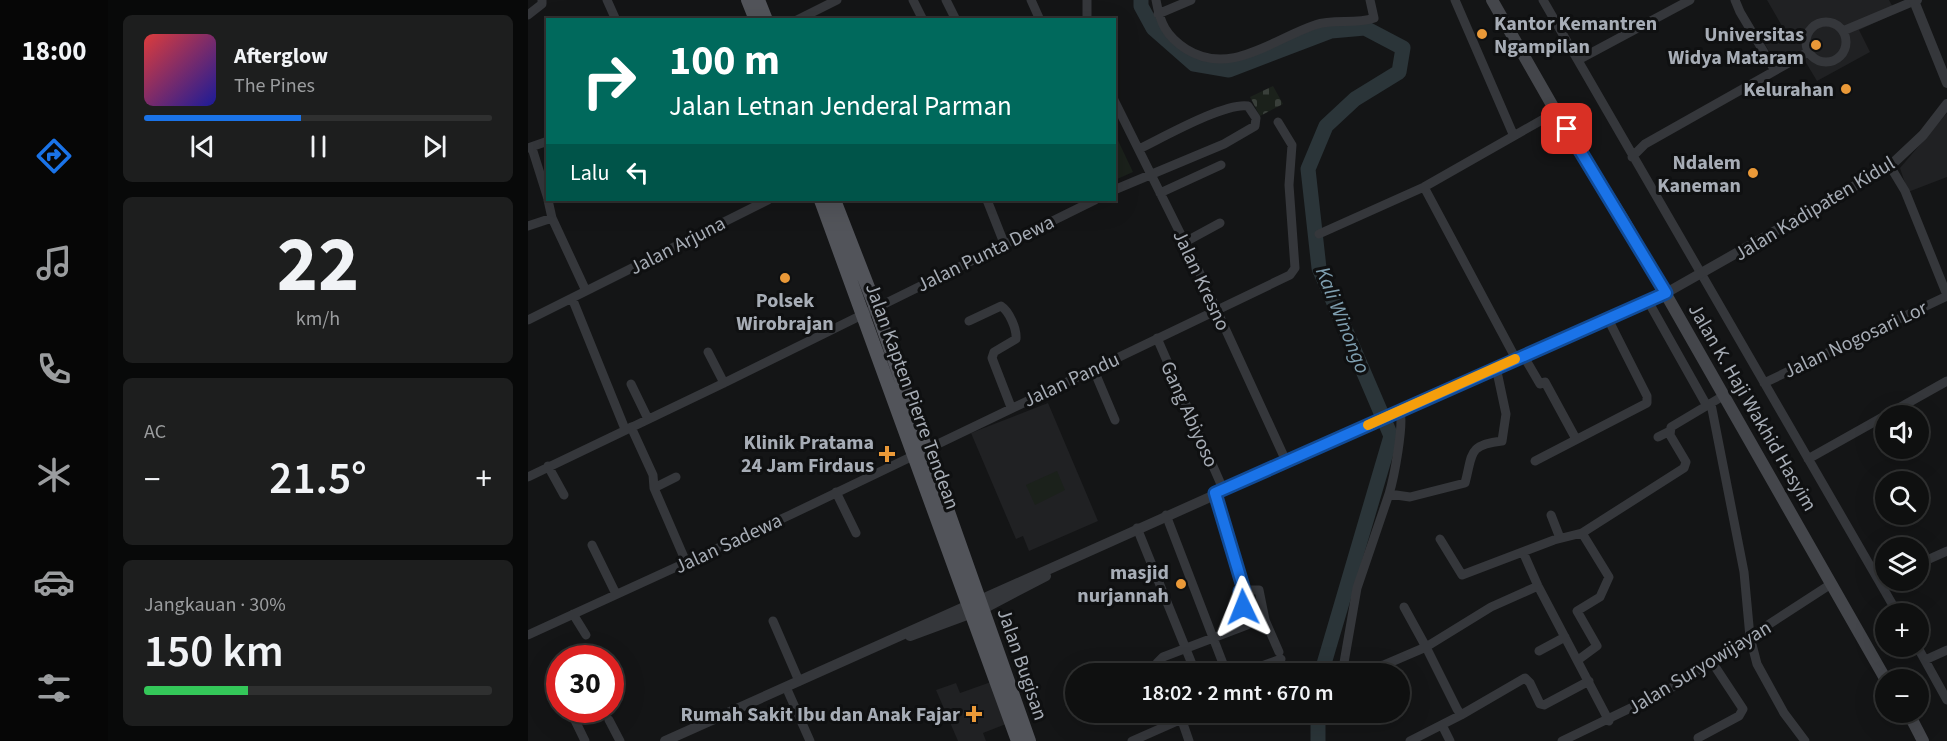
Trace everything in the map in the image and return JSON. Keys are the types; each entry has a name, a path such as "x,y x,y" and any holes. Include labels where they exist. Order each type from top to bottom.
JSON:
{"main road":[{"path":"748,0 755,18"},
{"path":"759,0 765,18"},
{"name":"Jalan K. Haji Wakhid Hasyim","path":"1492,0 1556,112 1666,293 1880,669"},
{"name":"Jalan Kapten Pierre Tendean","path":"821,201 913,455 975,607"},
{"name":"Jalan Kapten Pierre Tendean","path":"834,201 927,449 975,607"},
{"name":"Jalan Bugisan","path":"975,607 1018,741"},
{"name":"Jalan Bugisan","path":"975,607 1029,741"},
{"path":"1907,723 1916,741"},
{"path":"1914,723 1923,741"}],"street":[{"path":"528,15 542,4 542,0"},
{"path":"607,0 615,18"},
{"path":"801,18 837,0"},
{"path":"913,0 922,18"},
{"path":"946,0 955,18"},
{"path":"1032,0 1039,18"},
{"path":"1087,0 1087,18"},
{"path":"1156,0 1158,14 1168,35 1183,47 1202,57 1228,59 1265,48 1314,25 1374,18 1370,0"},
{"path":"1158,14 1191,0"},
{"path":"1455,0 1513,134"},
{"path":"1544,0 1632,157 1808,459 1875,569"},
{"path":"1578,60 1690,0"},
{"path":"1735,0 1774,69"},
{"path":"1843,31 1915,1 1947,83"},
{"path":"1828,22 1843,31 1846,44 1836,59 1824,62 1808,52 1808,34 1816,25 1828,22"},
{"path":"1632,157 1645,144 1774,69 1808,52"},
{"name":"Jalan Kresno","path":"1116,104 1185,242 1286,461"},
{"name":"Jalan Kadipaten Kidul","path":"665,741 895,638 913,636 975,607 1047,568 1073,560 1219,491 1666,293 1890,165 1923,135 1947,104"},
{"path":"1116,189 1231,140 1255,126 1256,118 1248,105 1240,105 1209,116 1138,148"},
{"path":"1319,234 1424,187 1513,134 1556,112"},
{"name":"Jalan Pandu","path":"927,449 1290,275 1295,268 1289,185 1292,145 1278,122"},
{"path":"546,142 530,147 546,193"},
{"path":"1626,146 1645,144"},
{"path":"1160,193 1221,165"},
{"path":"1890,165 1905,191 1947,295"},
{"path":"1424,187 1519,357 1540,384 1545,382 1576,439"},
{"path":"548,201 552,218 586,291"},
{"name":"Jalan Arjuna","path":"528,320 766,201"},
{"path":"987,201 1004,243"},
{"name":"Jalan Punta Dewa","path":"528,477 1093,201"},
{"path":"528,226 552,218"},
{"path":"1185,242 1220,223"},
{"name":"Jalan Nogosari Lor","path":"1764,383 1947,295"},
{"path":"573,298 628,428 653,475 654,488 686,562"},
{"path":"1648,301 1709,405 1744,572 1750,637 1756,664 1784,713 1805,741"},
{"path":"969,321 1000,306 1005,309 1016,332 1016,339 994,352 992,358 1011,407"},
{"path":"1535,461 1643,406 1648,400 1608,319"},
{"name":"Gang Abiyoso","path":"1157,338 1219,491 1244,590 1240,592 1246,625 1213,636"},
{"path":"708,352 724,383"},
{"path":"1389,494 1410,496 1465,483 1472,451 1478,445 1502,441 1506,414 1496,367"},
{"path":"1093,368 1115,420"},
{"path":"1808,459 1947,381"},
{"path":"631,384 648,419"},
{"path":"1658,437 1670,431 1675,424 1723,396"},
{"path":"1344,663 1357,588 1389,494 1398,454 1402,417 1398,411"},
{"path":"1440,539 1462,575 1560,538 1582,533 1684,468 1686,462 1670,431"},
{"name":"Jalan Sadewa","path":"528,635 927,449"},
{"path":"548,466 564,495"},
{"path":"654,488 676,477"},
{"path":"836,492 856,532"},
{"path":"1166,515 1223,663"},
{"path":"1551,515 1560,538"},
{"path":"1137,528 1192,663"},
{"path":"1578,660 1600,645 1577,612 1600,597 1609,577 1582,533"},
{"path":"592,545 616,594"},
{"path":"1929,559 1947,551"},
{"path":"1523,552 1538,586 1609,721"},
{"name":"Jalan Suryowijayan","path":"1562,741 1609,721 1668,690 1831,584"},
{"path":"1392,663 1426,647 1491,607 1538,586"},
{"path":"1244,590 1259,590 1265,620 1280,655 1263,663"},
{"path":"1404,607 1461,715"},
{"path":"573,614 586,635"},
{"path":"773,621 800,681"},
{"path":"1159,663 1158,660 1213,636"},
{"path":"1539,651 1565,637"},
{"path":"1925,660 1947,650"},
{"path":"1923,657 1947,700"},
{"path":"1698,738 1739,716 1743,709 1712,662"},
{"path":"1410,741 1525,678 1530,683 1540,704 1544,705 1589,681"},
{"path":"786,687 810,741"},
{"path":"576,723 585,741"},
{"path":"611,723 620,741"},
{"path":"1132,741 1167,723"},
{"path":"1183,723 1189,741"},
{"path":"1442,725 1450,741"}],"shaded area":[{"name":"Universitas Widya Mataram","path":"1767,0 1889,0 1896,13 1859,30 1870,52 1817,81 1799,51 1777,65 1762,39 1782,26"},
{"path":"1947,113 1947,177 1908,192 1900,168"},
{"path":"1048,403 1098,521 1029,551 1023,536 1016,539 971,433"},
{"name":"Rumah Sakit Ibu dan Anak Fajar","path":"991,682 1006,724 983,733 986,741 958,741 936,690 956,683 960,693"}],"green space":[{"path":"1273,86 1283,104 1260,116 1250,97"},
{"path":"1116,136 1133,172 1116,179"},
{"path":"1057,471 1065,490 1035,505 1026,485"}],"waterway":[{"name":"Kali Winongo","path":"1141,0 1141,6 1153,28 1194,64 1229,70 1331,31 1365,28 1403,48 1399,72 1355,99 1326,126 1308,169 1319,268 1391,436 1324,663"},
{"name":"Kali Winongo","path":"1318,723 1318,741"}],"slow traffic":[{"path":"1368,425 1515,359"}],"place":[{"name":"Kantor Kemantren Ngampilan","path":"1482,34"},
{"name":"Universitas Widya Mataram","path":"1816,45"},
{"name":"Kelurahan","path":"1846,89"},
{"name":"Ndalem Kaneman","path":"1753,173"},
{"name":"Polsek Wirobrajan","path":"785,278"},
{"name":"Klinik Pratama 24 Jam Firdaus","path":"887,454"},
{"name":"masjid nurjannah","path":"1181,584"},
{"name":"Rumah Sakit Ibu dan Anak Fajar","path":"974,714"}],"route":[{"path":"1243,607 1240,590 1244,590 1240,572 1215,493 1666,293 1567,129"}]}
